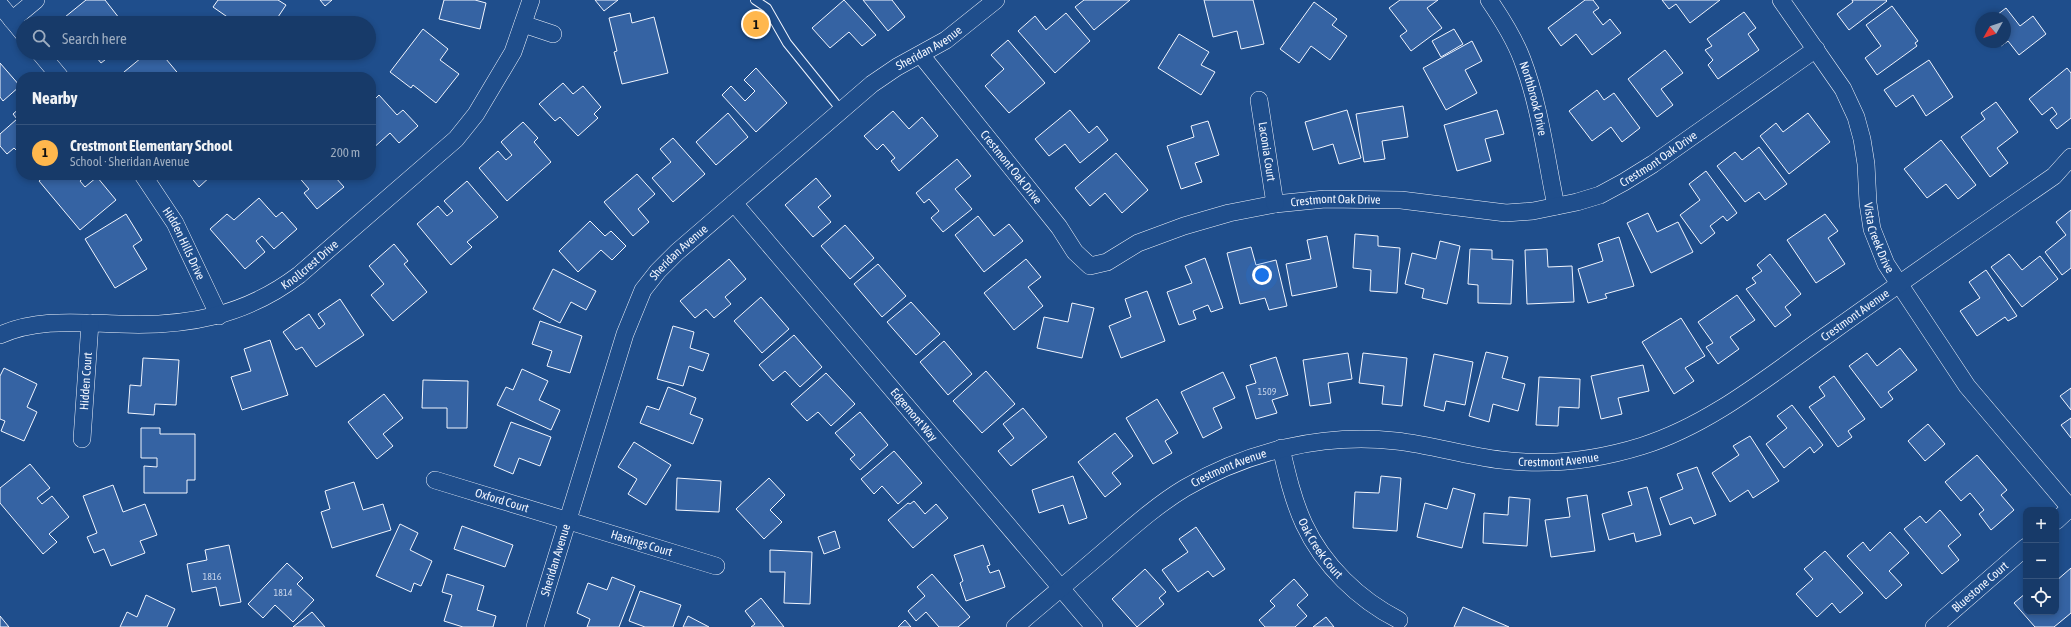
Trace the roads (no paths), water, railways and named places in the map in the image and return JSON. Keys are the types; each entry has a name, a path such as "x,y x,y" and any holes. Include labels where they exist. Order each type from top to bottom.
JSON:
{"street":[{"path":"25,16 36,0"},
{"name":"Knollcrest Drive","path":"0,335 32,325 56,322 153,325 219,316 251,305 279,290 299,275 450,144 476,114 498,81 513,52 531,0"},
{"name":"Sheridan Avenue","path":"535,627 625,334 643,290 658,271 677,252 878,79 897,66 921,55 959,31 996,0"},
{"name":"Northbrook Drive","path":"1489,0 1509,30 1522,59 1534,98 1556,206"},
{"name":"Vista Creek Drive","path":"1781,0 1844,89 1856,117 1862,139 1866,164 1868,203 1872,229 1886,264 1898,285 1967,386 2071,508"},
{"path":"0,5 16,24"},
{"path":"523,24 553,34"},
{"name":"Crestmont Oak Drive","path":"921,55 1059,227 1075,252 1090,266 1107,262 1138,243 1184,226 1229,213 1275,204 1325,199 1394,200 1506,212 1533,211 1600,195 1653,164 1816,49"},
{"path":"46,60 56,72"},
{"name":"Laconia Court","path":"1259,100 1275,204"},
{"name":"Crestmont Avenue","path":"1015,627 1127,532 1183,490 1223,469 1281,448 1338,440 1366,439 1422,445 1503,460 1533,462 1581,460 1612,454 1674,434 1699,422 1755,386 2054,176 2071,157"},
{"name":"Hidden Hills Drive","path":"146,180 175,223 219,316"},
{"name":"Edgemont Way","path":"734,203 1094,627"},
{"name":"Hidden Court","path":"82,439 90,323"},
{"name":"Oak Creek Court","path":"1281,448 1296,502 1312,540 1343,579 1362,597 1380,611 1399,620"},
{"name":"Oxford Court","path":"435,480 568,521"},
{"path":"2059,518 2071,508"},
{"name":"Hastings Court","path":"568,521 716,566"},
{"name":"Bluestone Court","path":"1934,627 2023,551"}],"lane":[{"path":"755,0 767,4 787,43 841,110"}],"place":[{"name":"Crestmont Elementary School","path":"756,24"}]}
